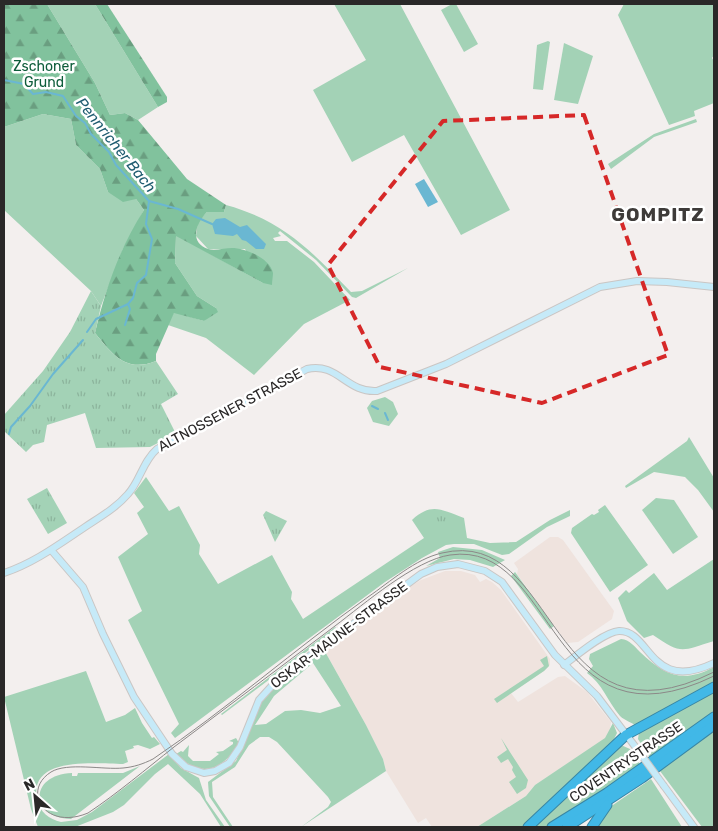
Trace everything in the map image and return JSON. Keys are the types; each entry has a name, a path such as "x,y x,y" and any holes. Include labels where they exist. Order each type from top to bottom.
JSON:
{"highway":[{"path":"528,827 626,735 714,687"},
{"name":"COVENTRYSTRASSE","path":"552,827 607,793 714,717"},
{"path":"567,827 613,797 714,725"},
{"path":"592,827 613,797"}],"street":[{"name":"ALTNOSSENER STRASSE","path":"4,573 52,551 110,510 129,494 140,478 148,460 157,449 306,369 325,368 356,388 366,392 377,391 446,364 600,287 636,281 714,287"},
{"name":"OSKAR-MAUNE-STRASSE","path":"52,551 83,587 103,634 134,697 167,746 186,767 204,773 223,768 235,756 253,711 264,693 324,644 400,588 424,573 448,565 471,566 493,575 504,584 564,665"},
{"path":"694,827 597,696 564,665 605,637 622,631 628,633 657,662 669,669 690,671 714,663"}],"highlighted area":[{"path":"584,115 668,355 542,403 380,367 328,265 443,121"}],"shaded area":[{"path":"550,537 558,537 563,540 614,611 612,619 578,642 567,643 517,574 518,569 514,563"},
{"path":"445,571 461,571 475,575 480,582 486,579 492,582 501,590 550,659 550,665 544,671 511,693 518,702 558,677 565,676 587,692 611,722 609,735 605,739 535,785 526,796 477,827 432,827 426,818 418,823 386,771 383,759 366,725 323,648 407,588 421,580"}],"green space":[{"name":"Zschoner Grund","path":"4,4 47,4 95,83 110,115 125,113 138,120 187,179 226,205 224,212 207,212 203,216 196,232 198,242 208,249 237,248 262,258 273,273 272,285 263,283 176,236 175,263 197,296 216,308 218,312 204,321 174,313 156,354 156,361 136,365 121,360 114,355 95,333 109,285 121,254 144,210 136,199 123,202 108,192 100,169 76,145 71,119 43,114 4,127"},
{"path":"47,4 95,4 158,107 138,120 125,113 110,115 95,83"},
{"path":"95,4 107,4 167,97 167,102 158,107"},
{"path":"334,4 400,4 510,210 461,235 404,135 352,162 313,90 366,60"},
{"path":"456,4 478,44 464,52 441,10"},
{"path":"624,4 714,4 714,55 712,58 714,61 714,103 694,111 695,116 669,125 618,15"},
{"path":"550,42 543,90 533,89 537,45"},
{"path":"564,43 593,56 578,104 554,100"},
{"path":"43,114 71,119 76,145 100,169 108,192 136,199 144,210 123,249 101,306 91,291 4,210 4,127"},
{"path":"696,119 697,122 654,137 611,169 608,164 654,134"},
{"path":"226,205 264,220 295,239 323,263 351,292 362,291 408,268 356,298 352,297 316,260 280,231 278,233 281,236 273,238 275,241 287,241 314,262 350,300 304,324 254,375 206,338 168,325 174,312 204,321 216,308 197,296 175,263 176,235 263,283 245,249 208,249 196,236 198,221 207,212 224,212"},
{"path":"91,291 101,306 95,333 114,355 121,360 136,365 156,361 178,394 161,404 176,434 150,447 96,448 85,413 47,425 44,442 33,445 26,452 4,431 4,415 43,371 70,332"},
{"path":"385,397 393,402 398,414 389,426 373,422 367,408 372,401"},
{"path":"689,437 714,478 714,512 698,490 685,477 654,472 626,488 625,486 687,441"},
{"path":"146,477 169,511 179,506 200,545 199,554 218,584 272,555 292,592 291,599 303,619 424,538 412,520 425,511 431,509 443,510 464,518 467,538 490,543 516,542 550,520 570,510 570,516 547,527 509,554 502,555 474,544 454,544 446,545 422,558 385,582 175,738 171,733 179,724 128,620 142,611 118,557 148,534 137,513 144,507 134,493"},
{"path":"47,488 67,523 48,534 27,499"},
{"path":"656,498 674,500 698,537 673,554 642,510"},
{"path":"605,505 648,565 610,592 571,533 572,528 592,514 594,515 599,512 598,510"},
{"path":"266,511 287,521 275,542 263,515"},
{"path":"429,512 448,518 454,524 450,536 443,536 432,527 432,519 428,519 426,513"},
{"path":"453,547 482,550 505,560 493,567 470,560 454,559 426,566 440,558 438,552"},
{"path":"714,559 714,641 688,649 676,648 653,635 644,638 627,621 618,598 626,590 629,593 654,573 667,590"},
{"path":"515,572 554,626 550,629 511,576"},
{"path":"335,627 337,629 221,714"},
{"path":"621,639 632,644 657,666 674,674 683,676 693,675 714,667 714,685 636,726 620,716 601,687 587,673 593,666 589,659 590,654"},
{"path":"323,648 366,725 383,759 386,771 301,827 328,807 331,802 277,742 269,737 260,737 249,745 235,767 212,782 213,797 233,827 230,827 209,796 208,782 236,761 261,701 282,679","holes":["313,663 341,706 320,713 301,710 285,711 266,724 255,725 274,696"]},
{"path":"547,656 549,666 544,671 497,703 494,699 544,666 540,660"},
{"path":"86,671 106,722 125,715 135,708 152,738 154,737 160,744 150,749 138,745 133,746 134,748 125,751 128,762 123,764 67,765 53,769 43,775 37,786 37,800 43,811 49,817 61,822 77,820 92,812 169,754 181,768 199,778 206,800 225,827 221,827 200,794 168,764 155,774 124,805 113,812 75,827 38,827 31,809 4,697"},
{"path":"714,690 714,712 651,759 638,739 639,732"},
{"path":"613,723 617,733 612,743 525,827 477,827 526,796 535,785 605,738"},
{"path":"714,729 714,827 702,827 660,771"},
{"path":"236,738 239,743 232,753 218,765 210,768 194,767 176,754 181,751 183,752 189,745 188,756 193,761 210,761 219,754 216,752 223,751 233,744 233,742 229,741"},
{"path":"501,738 528,780 526,788 517,794 509,782 516,777 512,770 513,767 508,759 501,763 497,757 507,750"},
{"path":"621,745 630,749 641,766 546,827 531,827"},
{"path":"140,766 71,819 57,817 48,812 42,805 40,796 42,788 48,781 58,776 72,773 72,776 77,776 78,773 123,773"},
{"path":"651,779 682,827 595,827 610,807"}],"water":[{"path":"424,179 438,202 428,207 415,184"},
{"path":"225,218 240,227 247,225 266,244 264,249 256,249 242,240 237,234 233,236 215,234 212,224 216,219"}],"waterway":[{"name":"Pennricher Bach","path":"4,80 24,84 33,94 46,92 63,96 76,116 85,123 91,134 109,152 116,165 149,201 146,224 152,239 146,275 137,283 133,298 128,304 96,319 87,332"},
{"path":"149,201 178,209 212,224"},
{"path":"125,325 130,309 128,304"},
{"name":"Pennricher Bach","path":"9,434 11,427 83,340"},
{"path":"372,406 378,409"},
{"path":"385,413 388,420"}],"tram line":[{"path":"714,672 659,690 617,685 585,664 559,634 536,600 511,572 481,554 442,553 422,560 394,578 314,637 208,720 153,759 123,768 66,767 58,769 42,780 38,789 38,798 42,806 49,813 60,817 73,817 88,813 390,584 421,565 450,555 486,559 513,579 560,640 586,669 617,689 659,693 714,676"}],"district":[{"name":"GOMPITZ","path":"658,214"}]}
